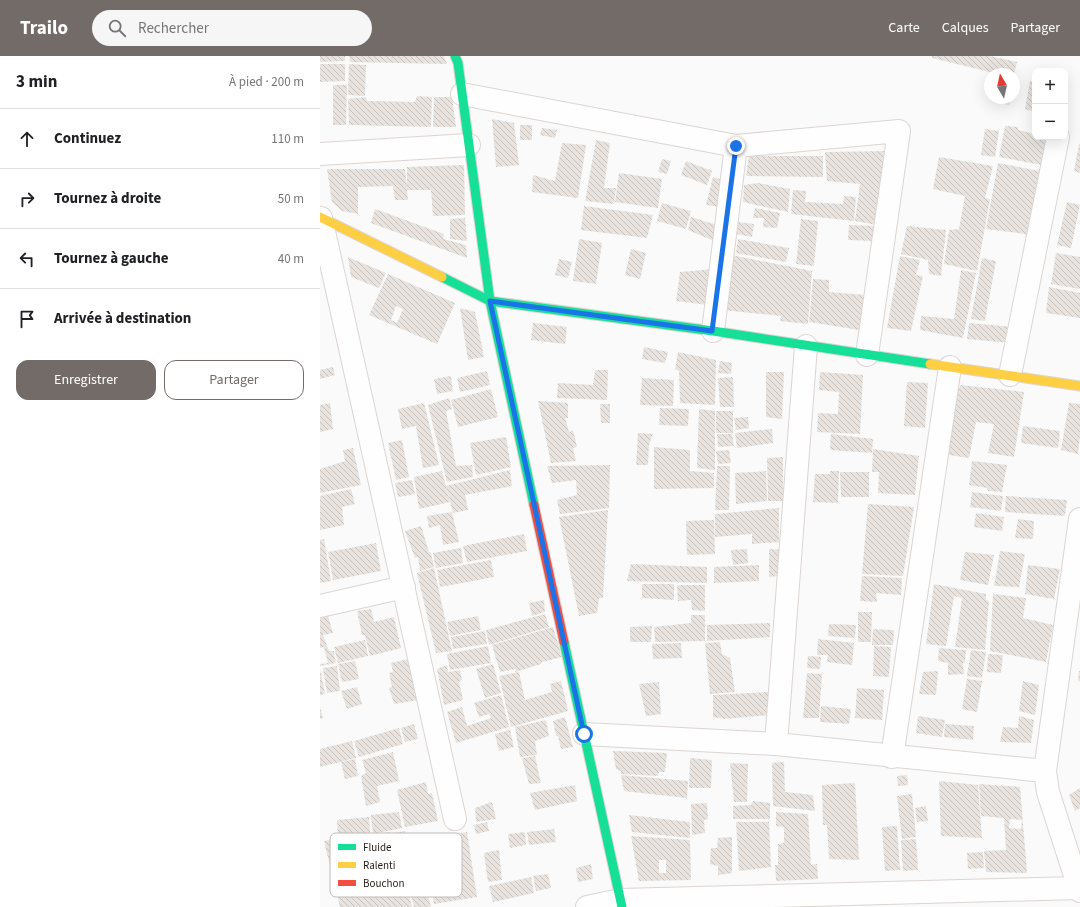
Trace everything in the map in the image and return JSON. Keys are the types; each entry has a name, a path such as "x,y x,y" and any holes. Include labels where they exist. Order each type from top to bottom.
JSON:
{"street":[{"path":"455,56 458,63 490,301 621,904"},
{"path":"462,94 736,146 899,131 867,355"},
{"path":"1010,375 1057,140"},
{"path":"320,154 469,145"},
{"path":"712,331 736,146"},
{"path":"321,217 490,301 712,331 1080,386"},
{"path":"321,217 455,819"},
{"path":"776,744 806,346"},
{"path":"892,757 950,367"},
{"path":"587,907 621,904 1032,898 1079,890 1048,792 1045,771 1077,568 1080,519"},
{"path":"320,606 404,587"},
{"path":"584,734 776,744 892,757 1045,771"}],"building":[{"path":"320,56 345,56 345,61 320,62"},
{"path":"349,56 444,56 447,64 350,62"},
{"path":"932,56 990,56 1017,62 1016,68 984,68 984,71 932,58"},
{"path":"320,64 345,64 345,81 320,82"},
{"path":"349,64 366,65 365,96 348,95"},
{"path":"1030,81 1032,81 1032,111 1025,109"},
{"path":"333,85 347,85 346,125 333,125"},
{"path":"417,96 432,97 431,127 349,125 348,99 366,97 367,101 415,102"},
{"path":"434,97 452,97 456,127 433,127"},
{"path":"492,119 514,123 519,165 496,167"},
{"path":"520,125 532,125 532,140 520,140"},
{"path":"1005,126 1018,127 1018,130 1032,133 1032,140 1047,140 1047,166 999,157"},
{"path":"542,128 557,130 555,138 540,135"},
{"path":"985,129 999,131 995,157 981,155"},
{"path":"596,140 610,143 604,188 616,188 614,204 585,201"},
{"path":"562,143 586,145 578,198 532,192 533,175 555,181"},
{"path":"1080,144 1080,173 1074,171"},
{"path":"889,151 877,225 855,221 860,184 827,181 825,152"},
{"path":"749,156 823,156 823,177 746,176"},
{"path":"939,157 993,166 985,198 990,199 977,271 944,264 949,230 959,229 965,196 933,189"},
{"path":"662,159 671,161 667,174 658,172"},
{"path":"686,161 712,171 707,185 681,175"},
{"path":"998,163 1045,172 1033,235 986,229"},
{"path":"464,165 465,215 433,216 431,190 407,190 408,200 395,200 393,186 358,187 358,214 342,211 332,202 327,169 405,169 407,188 407,167"},
{"path":"619,173 662,179 658,208 615,202"},
{"path":"713,177 726,181 721,207 706,205"},
{"path":"758,183 790,189 788,212 743,202 744,185"},
{"path":"793,190 806,191 805,202 843,204 844,196 856,197 854,221 791,214"},
{"path":"1067,202 1080,205 1071,248 1057,245"},
{"path":"662,203 691,211 686,229 657,221"},
{"path":"584,206 653,215 647,238 581,230"},
{"path":"755,208 780,213 777,228 763,227 764,218 753,218"},
{"path":"375,209 444,234 443,239 466,245 467,258 371,223"},
{"path":"691,217 717,225 714,241 688,230"},
{"path":"465,218 467,241 450,239 450,219"},
{"path":"801,219 818,221 814,266 796,264"},
{"path":"738,222 754,224 752,237 737,234"},
{"path":"849,225 875,226 874,241 848,240"},
{"path":"907,226 946,230 941,276 929,274 928,260 901,254"},
{"path":"579,239 602,243 596,284 573,281"},
{"path":"738,239 789,248 786,262 736,253"},
{"path":"631,249 646,253 640,279 625,275"},
{"path":"1056,253 1080,257 1080,289 1051,284"},
{"path":"731,255 812,271 808,324 780,321 781,316 722,310"},
{"path":"900,256 920,260 916,275 923,276 911,331 887,328"},
{"path":"348,257 386,273 379,288 351,277"},
{"path":"982,258 996,261 985,321 971,319"},
{"path":"559,259 572,262 568,278 555,275"},
{"path":"714,269 708,305 676,301 680,272"},
{"path":"961,270 976,273 963,338 920,330 921,316 954,319"},
{"path":"388,274 455,303 437,344 369,315","holes":["396,306 403,309 397,323 391,320"]},
{"path":"813,279 829,280 829,292 865,295 859,330 809,322"},
{"path":"1049,287 1080,293 1080,318 1046,313"},
{"path":"460,308 475,312 484,357 468,360"},
{"path":"533,323 567,327 565,344 531,340"},
{"path":"969,323 1013,327 1011,343 967,339"},
{"path":"644,347 668,352 665,363 642,359"},
{"path":"678,352 716,360 715,405 680,403 679,371 675,369"},
{"path":"720,361 732,363 731,374 718,373"},
{"path":"333,367 335,375 320,379 320,370"},
{"path":"595,370 608,370 607,400 557,398 558,383 593,385"},
{"path":"487,371 490,385 460,392 457,378"},
{"path":"766,372 784,372 782,419 766,417"},
{"path":"820,372 863,375 860,434 817,432 818,413 838,414 839,392 819,390"},
{"path":"451,376 453,391 437,394 434,379"},
{"path":"733,377 734,407 720,407 718,378"},
{"path":"642,378 674,380 673,406 640,405"},
{"path":"907,382 928,383 925,428 904,426"},
{"path":"960,385 1024,392 1014,457 988,453 994,424 976,422 969,458 949,455 956,388 960,388"},
{"path":"491,389 498,417 458,427 451,400"},
{"path":"449,398 452,409 446,411 456,466 472,465 473,477 447,482 428,405"},
{"path":"538,401 568,403 568,418 565,418 569,432 573,430 577,447 573,448 576,461 551,463"},
{"path":"330,403 333,429 320,432 320,405"},
{"path":"424,403 439,465 423,468 416,426 402,429 398,409"},
{"path":"1069,403 1080,404 1080,436 1078,454 1061,450"},
{"path":"600,404 610,404 610,423 601,423"},
{"path":"660,408 689,409 688,426 659,425"},
{"path":"699,409 715,411 715,470 697,468"},
{"path":"716,411 733,411 733,433 716,433"},
{"path":"748,417 749,428 736,430 734,418"},
{"path":"1023,426 1060,431 1058,448 1021,443"},
{"path":"772,429 773,443 737,448 735,433"},
{"path":"638,433 653,434 649,445 648,465 636,465"},
{"path":"717,434 732,434 734,446 718,447"},
{"path":"831,434 873,439 872,453 830,450"},
{"path":"506,437 511,467 476,475 470,443"},
{"path":"402,440 409,477 396,480 388,443"},
{"path":"654,447 690,450 690,471 714,473 714,488 654,489"},
{"path":"353,448 361,485 320,493 320,469 345,461 343,450"},
{"path":"873,449 919,456 915,495 878,493 879,472 872,472"},
{"path":"729,450 731,463 718,464 716,451"},
{"path":"783,457 783,501 768,501 767,458"},
{"path":"972,461 1007,465 1002,492 988,491 987,488 969,485"},
{"path":"610,465 609,508 560,514 557,500 577,495 576,480 552,483 547,466"},
{"path":"717,466 730,466 729,510 715,510"},
{"path":"510,470 512,486 465,495 468,510 453,513 446,486"},
{"path":"442,471 450,502 419,509 414,477"},
{"path":"766,471 767,501 736,504 735,473"},
{"path":"830,471 839,471 838,503 813,502 815,474 830,474"},
{"path":"840,472 869,472 869,497 841,497"},
{"path":"412,480 415,494 398,497 395,483"},
{"path":"351,489 355,504 342,507 344,525 320,530 320,496"},
{"path":"972,492 1003,496 1001,511 970,507"},
{"path":"1006,496 1067,500 1065,516 1005,512"},
{"path":"868,504 914,507 903,576 862,574"},
{"path":"779,508 779,542 752,544 752,534 715,537 715,514"},
{"path":"608,510 603,598 599,598 597,613 579,616 559,517"},
{"path":"452,512 459,542 443,545 440,525 429,528 427,516"},
{"path":"976,513 1004,517 1002,531 974,527"},
{"path":"1018,519 1034,521 1033,539 1015,538"},
{"path":"714,520 715,554 687,555 686,521"},
{"path":"421,526 429,552 431,553 434,567 420,571 418,557 415,558 405,531"},
{"path":"524,534 527,551 467,562 463,546"},
{"path":"324,539 331,581 320,583 320,540"},
{"path":"376,543 381,571 333,580 328,552"},
{"path":"461,548 463,563 436,568 433,553"},
{"path":"747,549 748,563 733,565 731,550"},
{"path":"769,549 787,550 788,575 769,577"},
{"path":"1000,551 1025,554 1019,587 994,586"},
{"path":"965,552 994,555 988,585 960,580"},
{"path":"491,560 494,577 440,587 437,570"},
{"path":"631,564 707,567 707,583 627,581"},
{"path":"759,565 759,581 714,583 714,567"},
{"path":"1028,565 1060,569 1054,599 1025,594"},
{"path":"434,568 452,651 436,653 417,573"},
{"path":"862,576 902,578 901,595 876,593 877,602 860,601"},
{"path":"642,584 674,584 674,600 642,598"},
{"path":"934,584 986,594 986,600 989,601 985,650 955,647 962,598 954,596 946,646 926,644"},
{"path":"677,585 705,585 705,611 692,610 691,600 678,601"},
{"path":"993,594 1026,598 1023,618 1053,625 1046,662 990,651"},
{"path":"544,600 545,612 532,616 529,603"},
{"path":"371,609 374,622 394,617 401,648 370,656 365,635 362,635 357,611"},
{"path":"858,612 872,612 871,642 858,642"},
{"path":"545,614 549,627 489,645 486,630"},
{"path":"691,615 705,615 705,641 655,642 654,627 691,623"},
{"path":"328,616 333,633 323,635 329,651 334,651 336,663 320,666 320,664 328,663 324,647 320,648 320,617"},
{"path":"478,616 481,630 450,636 447,622"},
{"path":"770,623 770,637 707,641 707,625"},
{"path":"829,624 856,625 855,638 828,636"},
{"path":"652,626 651,642 630,642 630,627"},
{"path":"553,627 562,657 542,662 541,664 515,672 516,669 500,672 492,645"},
{"path":"873,629 894,630 893,645 872,645"},
{"path":"485,631 487,644 453,649 451,637"},
{"path":"818,639 854,643 852,665 827,662 828,655 817,655"},
{"path":"365,640 368,656 338,663 334,647"},
{"path":"720,642 722,654 730,658 735,692 710,694 705,643"},
{"path":"681,643 682,658 653,659 652,644"},
{"path":"488,646 491,663 450,670 447,654"},
{"path":"874,646 891,647 889,677 873,676"},
{"path":"939,648 966,650 965,663 963,663 964,674 948,675 948,663 938,661"},
{"path":"971,650 986,652 982,678 967,676"},
{"path":"988,654 1003,655 1001,673 987,672"},
{"path":"808,656 821,657 820,669 807,668"},
{"path":"408,659 418,700 394,704 389,688 392,687 389,673 393,672 391,663"},
{"path":"355,661 359,679 342,682 338,664"},
{"path":"493,664 501,693 485,698 476,669"},
{"path":"447,665 448,672 460,670 462,680 459,682 463,700 444,705 437,669"},
{"path":"337,666 340,691 327,693 323,668"},
{"path":"320,669 325,694 320,695"},
{"path":"938,671 936,695 919,694 923,672"},
{"path":"1080,671 1080,682 1078,680"},
{"path":"519,672 525,700 552,692 550,684 561,681 568,711 511,727 499,676"},
{"path":"807,673 822,674 819,718 803,718"},
{"path":"967,679 982,681 977,712 962,709"},
{"path":"1023,681 1039,685 1035,715 1019,711"},
{"path":"659,682 661,714 646,716 639,684"},
{"path":"357,687 362,704 347,709 341,691"},
{"path":"857,688 884,690 882,720 855,718"},
{"path":"768,692 771,715 724,719 713,717 713,695"},
{"path":"501,695 509,727 456,743 447,712 462,707 467,726 491,718 489,714 479,717 474,703"},
{"path":"821,706 851,709 849,724 820,722"},
{"path":"320,707 323,718 320,719"},
{"path":"918,716 945,720 942,737 916,733"},
{"path":"1019,716 1034,720 1031,743 1000,742 1003,727 1018,728"},
{"path":"565,717 573,747 561,749 558,736 556,736 553,721"},
{"path":"546,720 549,736 535,741 537,755 520,757 515,727"},
{"path":"414,724 418,739 405,742 401,728"},
{"path":"945,724 974,726 973,740 944,737"},
{"path":"399,728 403,744 359,757 354,741"},
{"path":"510,730 514,747 499,751 495,734"},
{"path":"352,741 356,758 320,767 320,749"},
{"path":"613,751 667,753 665,772 659,772 658,776 621,774 621,771 616,769"},
{"path":"393,752 399,781 377,786 380,802 366,806 361,776 366,773 362,760"},
{"path":"535,756 541,783 529,784 522,758"},
{"path":"690,758 712,760 711,788 689,788"},
{"path":"355,759 358,776 345,779 341,762"},
{"path":"784,762 785,792 813,795 815,811 773,806 772,763"},
{"path":"730,763 748,764 747,802 734,802"},
{"path":"621,775 688,781 687,798 624,791"},
{"path":"907,775 908,785 898,786 897,776"},
{"path":"939,781 978,785 982,838 941,836"},
{"path":"426,782 428,794 432,793 438,821 405,827 397,790"},
{"path":"855,783 859,860 829,859 827,825 823,825 822,785"},
{"path":"979,784 1020,787 1027,873 986,872 984,851 1006,850 1004,818 981,816","holes":["1010,819 1022,820 1021,829 1009,828"]},
{"path":"575,785 577,801 535,810 530,793"},
{"path":"1080,788 1080,808 1075,811 1069,795"},
{"path":"912,794 916,837 902,839 897,796"},
{"path":"753,801 770,803 770,819 733,819 733,806 751,805"},
{"path":"492,802 496,819 476,822 475,808"},
{"path":"707,803 708,819 704,820 705,833 692,835 691,804"},
{"path":"926,806 928,821 917,822 915,808"},
{"path":"399,812 402,828 373,833 371,815"},
{"path":"776,812 808,814 811,865 817,864 818,879 776,881 775,865 778,865 778,844 784,843 784,827 776,826"},
{"path":"629,815 690,822 690,838 632,832"},
{"path":"369,817 370,833 338,833 337,820"},
{"path":"487,822 489,831 476,834 474,825"},
{"path":"736,822 769,822 771,867 739,871"},
{"path":"897,826 900,870 885,871 882,827"},
{"path":"554,829 556,842 529,845 527,832"},
{"path":"405,831 405,833 393,833"},
{"path":"467,832 477,897 434,904 433,897 462,897 462,833"},
{"path":"525,832 526,845 510,848 508,834"},
{"path":"631,836 690,840 691,880 639,881","holes":["659,860 666,860 666,873 659,873"]},
{"path":"732,837 732,873 718,875 718,866 710,864 711,848 717,848 718,838"},
{"path":"916,839 918,870 903,871 901,840"},
{"path":"330,840 330,866 324,841"},
{"path":"499,850 502,880 488,882 484,853"},
{"path":"983,852 984,868 968,869 967,853"},
{"path":"591,864 593,879 578,882 576,868"},
{"path":"548,874 551,888 536,891 533,876"},
{"path":"531,877 534,893 493,902 489,886"},
{"path":"338,897 409,897 412,907 340,907"},
{"path":"412,897 428,897 431,907 414,907"}],"traffic: fast":[{"path":"455,56 458,63 490,301 534,505"},
{"path":"442,277 490,301 713,331 930,364"},
{"path":"564,642 622,907"}],"traffic: slow":[{"path":"320,217 442,277"},
{"path":"930,364 1080,386"}],"traffic: jam":[{"path":"534,505 564,642"}],"route":[{"path":"584,734 490,301 712,331 736,146"}]}
